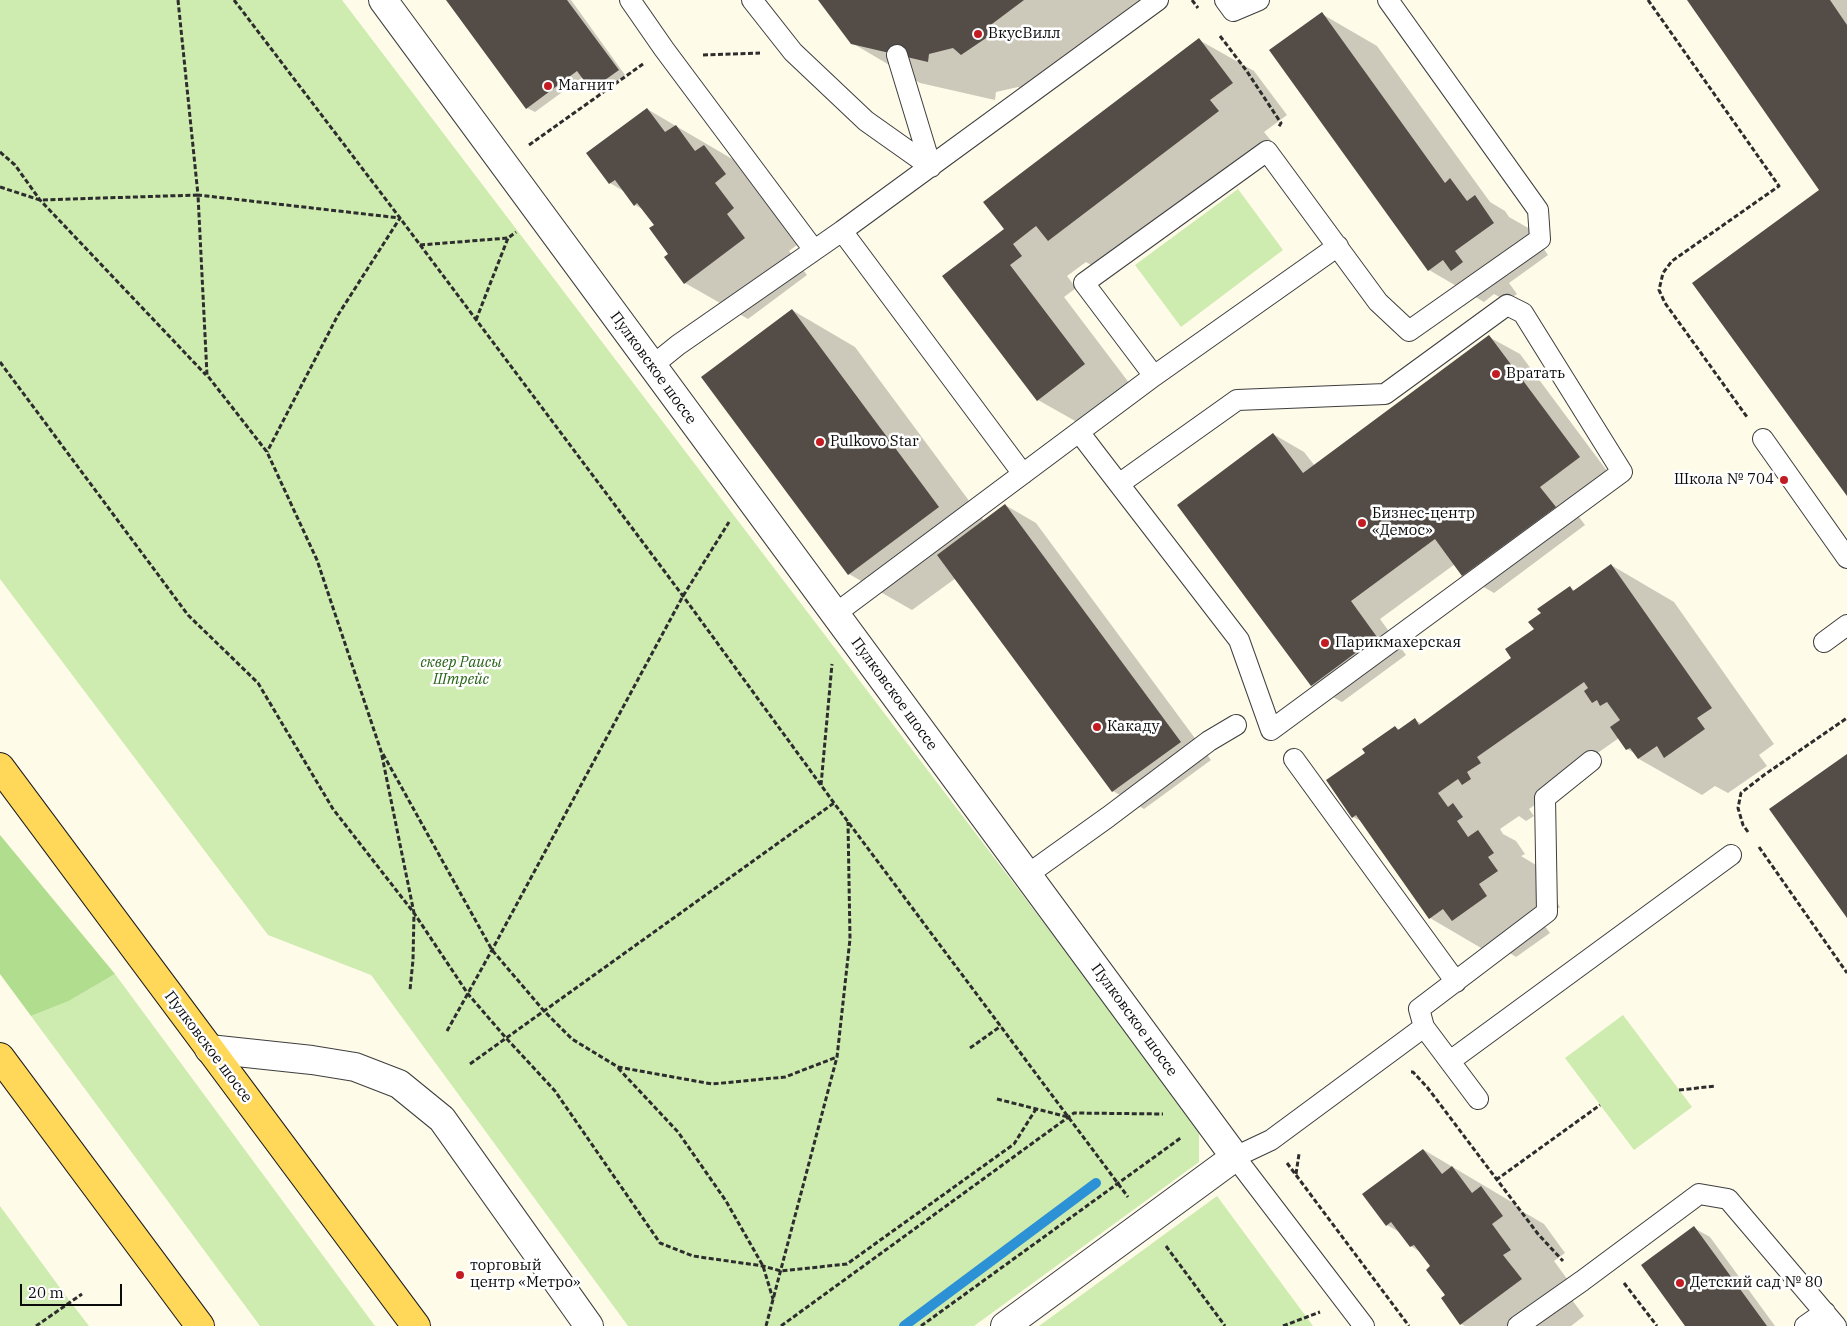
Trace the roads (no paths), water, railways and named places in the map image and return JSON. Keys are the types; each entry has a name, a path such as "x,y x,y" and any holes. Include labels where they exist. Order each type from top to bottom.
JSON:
{"main road":[{"name":"Пулковское шоссе","path":"0,767 416,1326"},
{"path":"0,1057 200,1326"}],"street":[{"name":"Пулковское шоссе","path":"383,0 1235,1157"},
{"path":"209,1050 312,1060 355,1067 399,1084 442,1119 589,1326"},
{"path":"1005,1326 1235,1157"}],"lane":[{"path":"630,0 664,49 814,250"},
{"path":"752,0 793,52 866,121 932,166"},
{"path":"652,366 678,345 932,166 1158,0"},
{"path":"1225,0 1234,11 1259,0"},
{"path":"1154,376 1084,283 1268,151 1378,302 1409,332 1540,239 1538,210 1388,0"},
{"path":"897,55 932,166"},
{"path":"842,231 860,258 1023,474"},
{"path":"838,618 1023,474 1154,376 1338,246"},
{"path":"1079,432 1119,484 1239,640 1271,730 1622,472 1523,313 1507,305 1385,394 1237,400 1119,484"},
{"path":"1762,439 1847,558"},
{"path":"1824,642 1847,625"},
{"path":"1027,875 1210,741 1236,725"},
{"path":"1294,759 1456,982"},
{"path":"1478,1099 1424,1027 1419,1009 1547,912 1545,798 1591,760"},
{"path":"1450,1061 1731,854"},
{"path":"1364,1326 1235,1157 1271,1140 1424,1027"},
{"path":"1518,1326 1699,1194 1728,1199 1830,1319 1805,1326"}],"waterway":[{"path":"904,1326 1096,1183"}],"place":[{"name":"ВкусВилл","path":"978,34"},
{"name":"Магнит","path":"548,86"},
{"name":"Вратать","path":"1496,374"},
{"name":"Pulkovo Star","path":"820,442"},
{"name":"Школа № 704","path":"1784,480"},
{"name":"Бизнес-центр «Демос»","path":"1362,523"},
{"name":"Парикмахерская","path":"1325,643"},
{"name":"Какаду","path":"1097,727"},
{"name":"торговый центр «Метро»","path":"460,1275"},
{"name":"Детский сад № 80","path":"1680,1283"}],"park label":[{"name":"сквер Раисы Штрейс","path":"461,672"}]}
